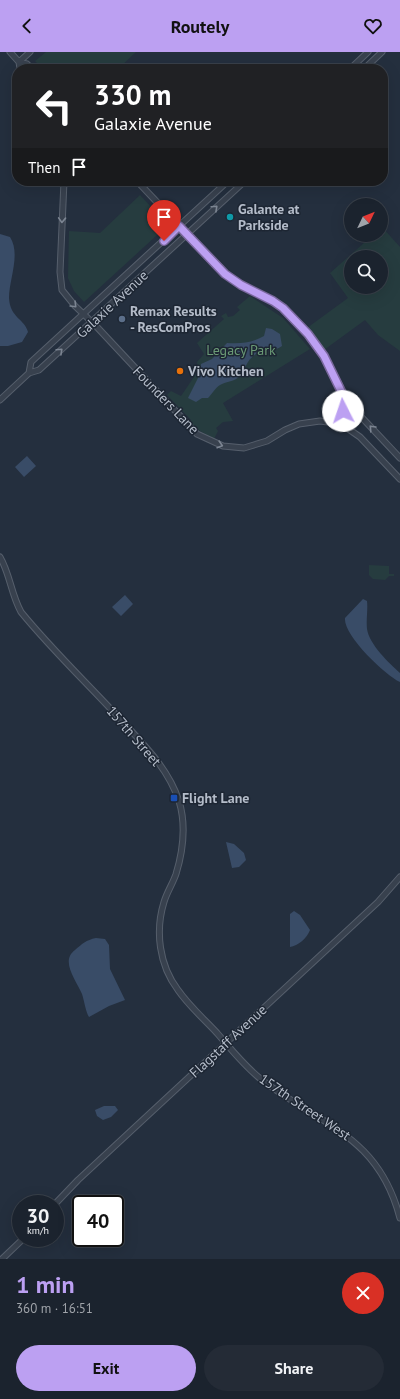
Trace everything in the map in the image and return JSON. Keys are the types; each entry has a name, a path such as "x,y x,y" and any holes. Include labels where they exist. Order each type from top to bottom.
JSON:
{"street":[{"path":"10,52 19,62 27,64"},
{"path":"19,62 30,52"},
{"path":"355,64 368,52"},
{"path":"369,64 382,52"},
{"name":"Founders Lane","path":"64,186 60,283 67,298 92,322 188,425 202,437 215,444 231,448 256,446 299,424 314,421 340,425 354,432 400,479"},
{"path":"141,186 225,274 241,285 267,297 292,316 319,348 344,397 399,457"},
{"name":"Galaxie Avenue","path":"29,373 31,362 223,186"},
{"name":"Galaxie Avenue","path":"0,400 29,373 39,370 239,186"},
{"path":"328,422 338,417 343,411 344,397"},
{"name":"157th Street","path":"0,557 7,572 12,592 21,612 151,753 162,766 174,788 181,814 182,843 176,876 165,900 160,918 159,937 162,956 168,973 178,990 225,1043"},
{"name":"Flagstaff Avenue","path":"63,1195 378,902 400,877"},
{"name":"157th Street West","path":"225,1043 263,1081 344,1133 358,1144 375,1163 387,1182 400,1218"},
{"path":"2,1259 15,1247"}],"green space":[{"path":"46,52 136,52 123,64 38,64 35,61"},
{"path":"140,195 168,225 84,302 74,291 68,278 69,231 100,233"},
{"path":"388,234 400,247 400,351 378,335 365,320 324,350 307,328 348,298 345,294 388,294 388,250 356,250 365,242 388,242"},
{"path":"344,261 344,292 330,273"},
{"name":"Legacy Park","path":"250,296 283,318 310,349 223,403 233,421 223,422 216,428 218,431 214,439 200,431 190,422 191,420 167,395 171,391 181,396 198,371 197,362 204,354 197,343 224,319 221,316 226,313 228,317 233,316 240,310 237,307"},
{"path":"369,565 389,566 389,574 394,574 394,576 389,576 385,580 373,579 369,575"}],"water":[{"path":"0,234 10,237 14,251 14,267 9,291 10,305 28,332 22,342 8,346 0,346"},
{"path":"266,328 272,329 280,334 282,346 256,354 248,362 240,376 220,385 208,398 202,398 196,402 188,398 199,376 201,364 212,359 227,343 246,342 264,336"},
{"path":"27,456 36,466 24,477 15,467"},
{"path":"125,595 133,604 121,616 112,607"},
{"path":"363,599 367,601 367,629 371,641 380,653 400,673 400,682 393,678 366,654 346,625 345,618"},
{"path":"226,842 234,844 244,853 246,860 239,867 232,868"},
{"path":"294,911 300,915 310,930 302,941 290,947 290,914"},
{"path":"96,938 105,939 109,945 110,969 125,1000 109,1006 89,1017 82,994 73,977 69,960 71,954 75,950 87,941"},
{"path":"104,1106 115,1106 118,1110 111,1117 103,1120 97,1116 95,1110"}],"place":[{"name":"Galante at Parkside","path":"230,217"},
{"name":"Remax Results - ResComPros","path":"122,319"},
{"name":"Vivo Kitchen","path":"180,371"},
{"name":"Flight Lane","path":"174,798"}],"route":[{"path":"164,241 179,226 225,274 241,285 262,294 292,316 313,340 330,366 344,397 343,411"}]}
